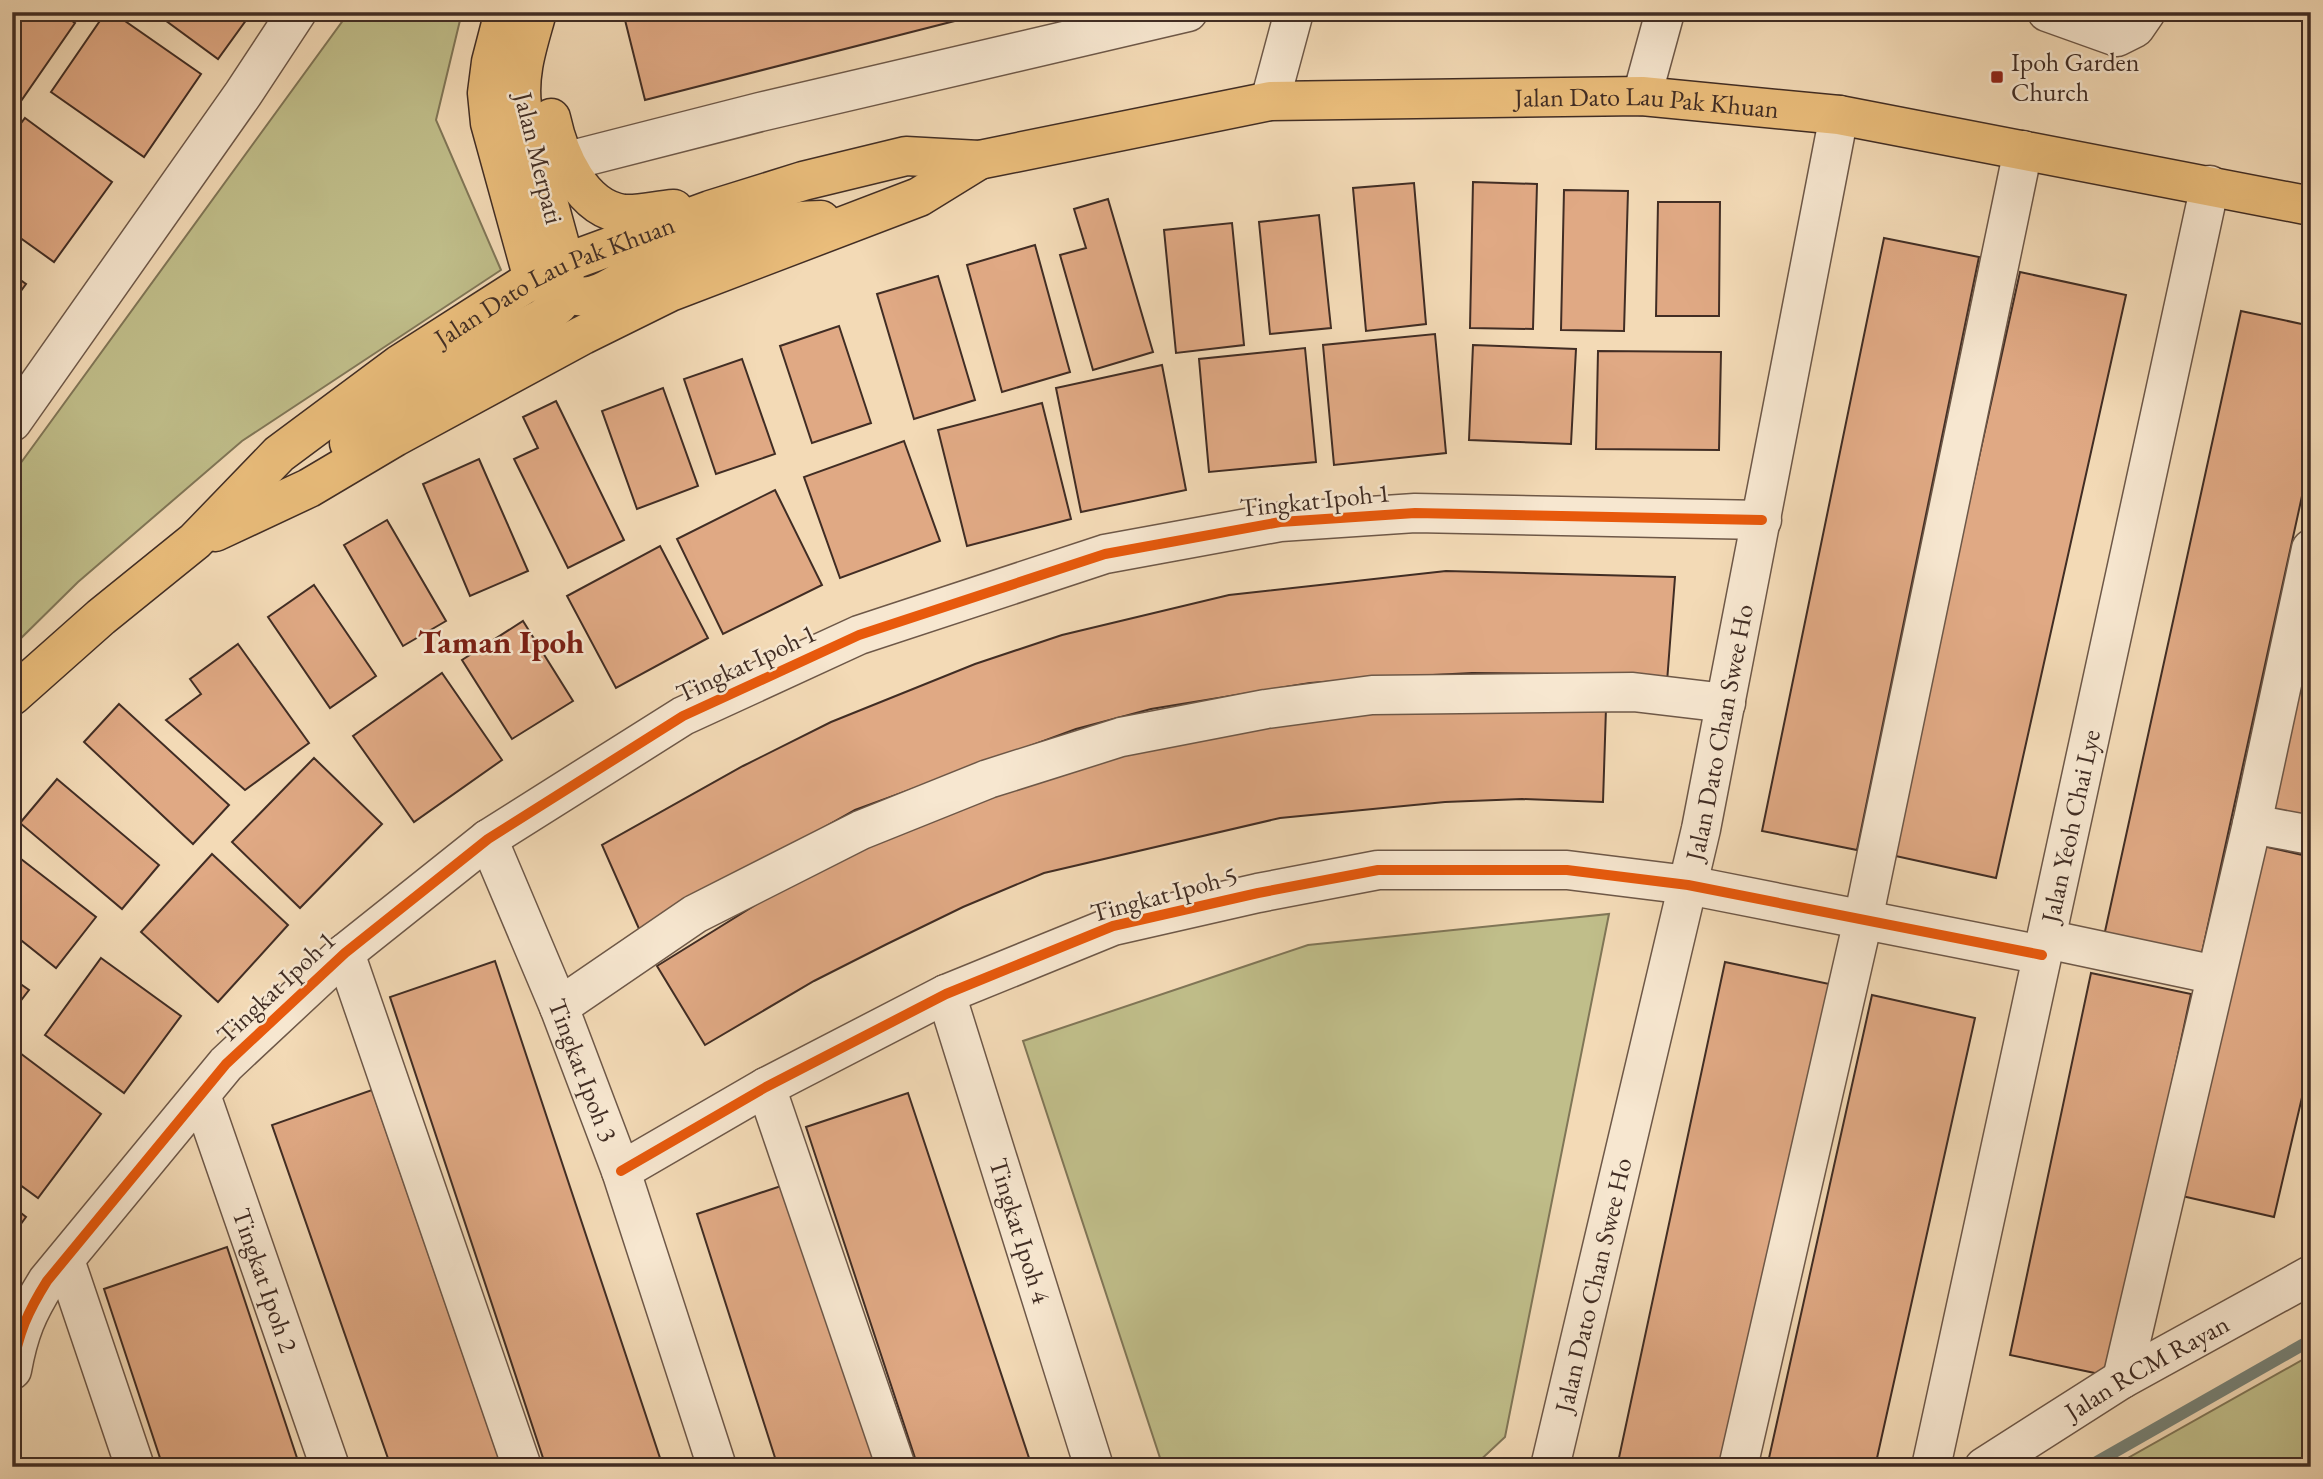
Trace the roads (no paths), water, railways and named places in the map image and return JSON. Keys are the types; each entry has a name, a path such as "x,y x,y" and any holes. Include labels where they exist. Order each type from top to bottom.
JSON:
{"main road":[{"name":"Jalan Merpati","path":"504,12 491,62 487,93 490,123 554,278"},
{"name":"Jalan Merpati","path":"537,12 520,75 520,88 554,278"},
{"path":"543,12 541,65 552,122 564,162 586,192 601,205 621,214 670,209 710,210"},
{"name":"Jalan Dato Lau Pak Khuan","path":"12,696 101,617 194,541 279,454 400,364 554,278 710,210 803,181 906,156 979,160 1270,101 1642,96 1839,116 2311,206"},
{"name":"Jalan Dato Lau Pak Khuan","path":"194,541 309,488 395,437 571,341 670,292 919,197 979,160"},
{"path":"554,278 576,296 594,296 639,271 744,231 801,220 865,219"},
{"path":"309,488 371,422 453,366 542,318 559,304 554,278"}],"street":[{"path":"12,422 243,94 297,12"},
{"path":"564,162 760,111 1188,12"},
{"path":"1270,101 1294,12"},
{"path":"1642,96 1665,12"},
{"path":"2047,12 2117,37 2135,28 2146,12"},
{"name":"Jalan Dato Chan Swee Ho","path":"1550,1467 1688,885 1762,520 1839,116"},
{"path":"1738,1467 1863,920 2023,150"},
{"name":"Jalan Yeoh Chai Lye","path":"1931,1467 2210,185"},
{"name":"Tingkat Ipoh 1","path":"12,1370 19,1334 47,1281 226,1064 345,953 488,839 683,716 859,635 1105,554 1279,523 1415,513 1762,520"},
{"path":"2122,1379 2252,824 2311,549"},
{"path":"559,1007 695,914 861,830 988,779 1121,737 1266,709 1372,695 1633,692 1726,703"},
{"path":"2252,824 2311,835"},
{"name":"Tingkat Ipoh 3","path":"488,839 559,1007 621,1171 717,1467"},
{"name":"Tingkat Ipoh 5","path":"621,1171 766,1087 946,994 1113,926 1258,893 1378,870 1567,870 1688,885 1863,920 2216,975"},
{"path":"345,953 522,1467"},
{"name":"Tingkat Ipoh 4","path":"946,994 1094,1467"},
{"path":"766,1087 896,1467"},
{"name":"Tingkat Ipoh 2","path":"201,1095 330,1467"},
{"path":"65,1260 135,1467"},
{"name":"Jalan RCM Rayan","path":"1984,1467 2122,1379 2311,1275"}],"waterway":[{"path":"2088,1467 2311,1340"}],"place":[{"name":"Ipoh Garden Church","path":"1997,77"}],"district":[{"name":"Taman Ipoh","path":"501,641"}]}
